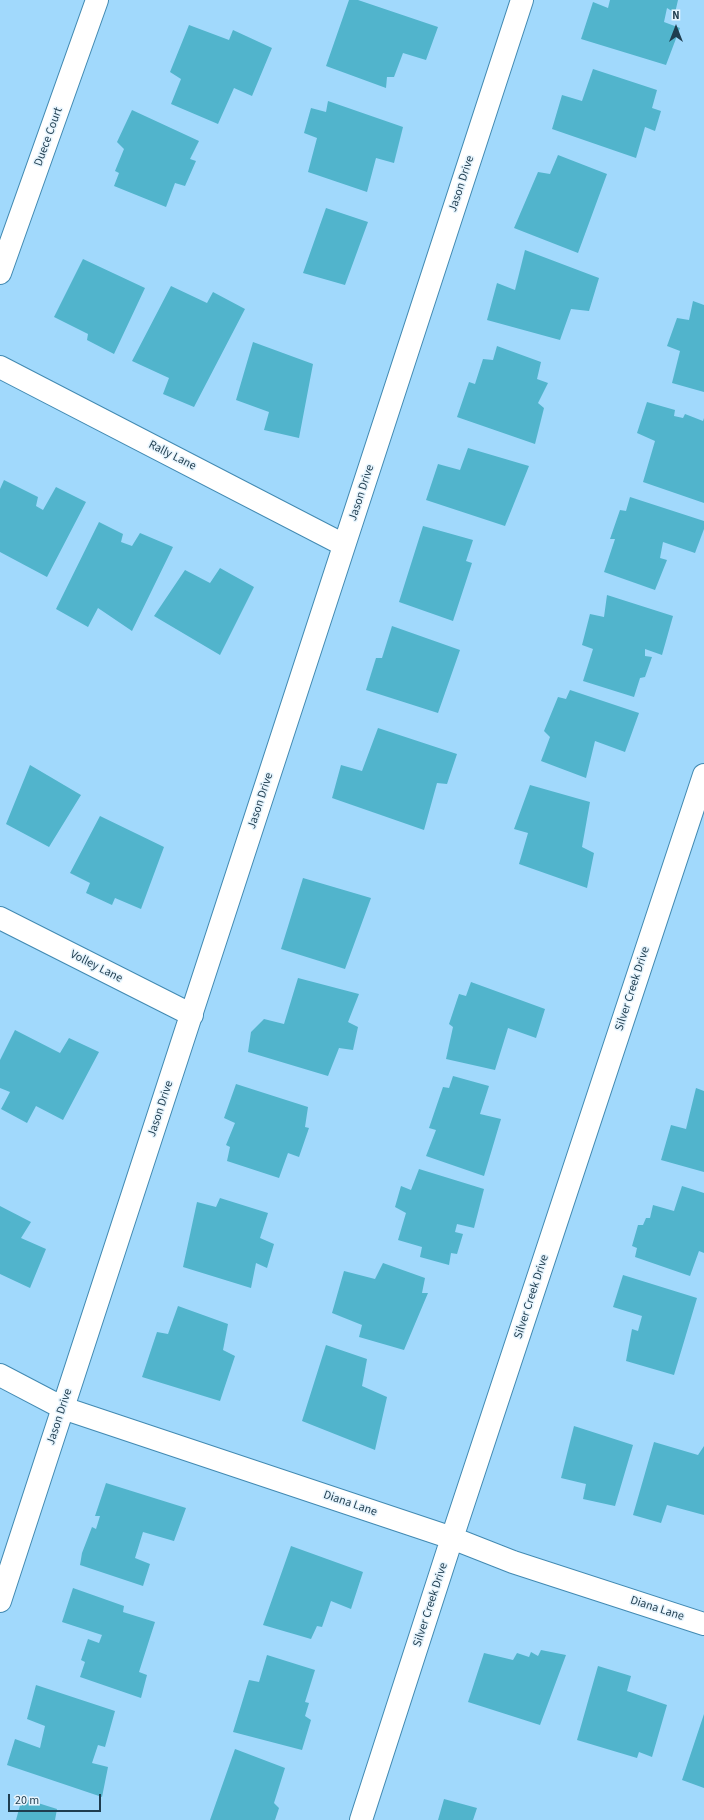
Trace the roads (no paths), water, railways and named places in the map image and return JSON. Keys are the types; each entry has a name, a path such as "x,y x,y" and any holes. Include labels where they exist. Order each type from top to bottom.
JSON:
{"street":[{"name":"Duece Court","path":"0,273 97,0"},
{"name":"Jason Drive","path":"0,1601 522,0"},
{"name":"Rally Lane","path":"0,367 344,545"},
{"name":"Silver Creek Drive","path":"361,1820 452,1538 704,775"},
{"name":"Volley Lane","path":"0,918 192,1015"},
{"name":"Diana Lane","path":"0,1375 63,1408 452,1538 513,1562 704,1624"}]}
